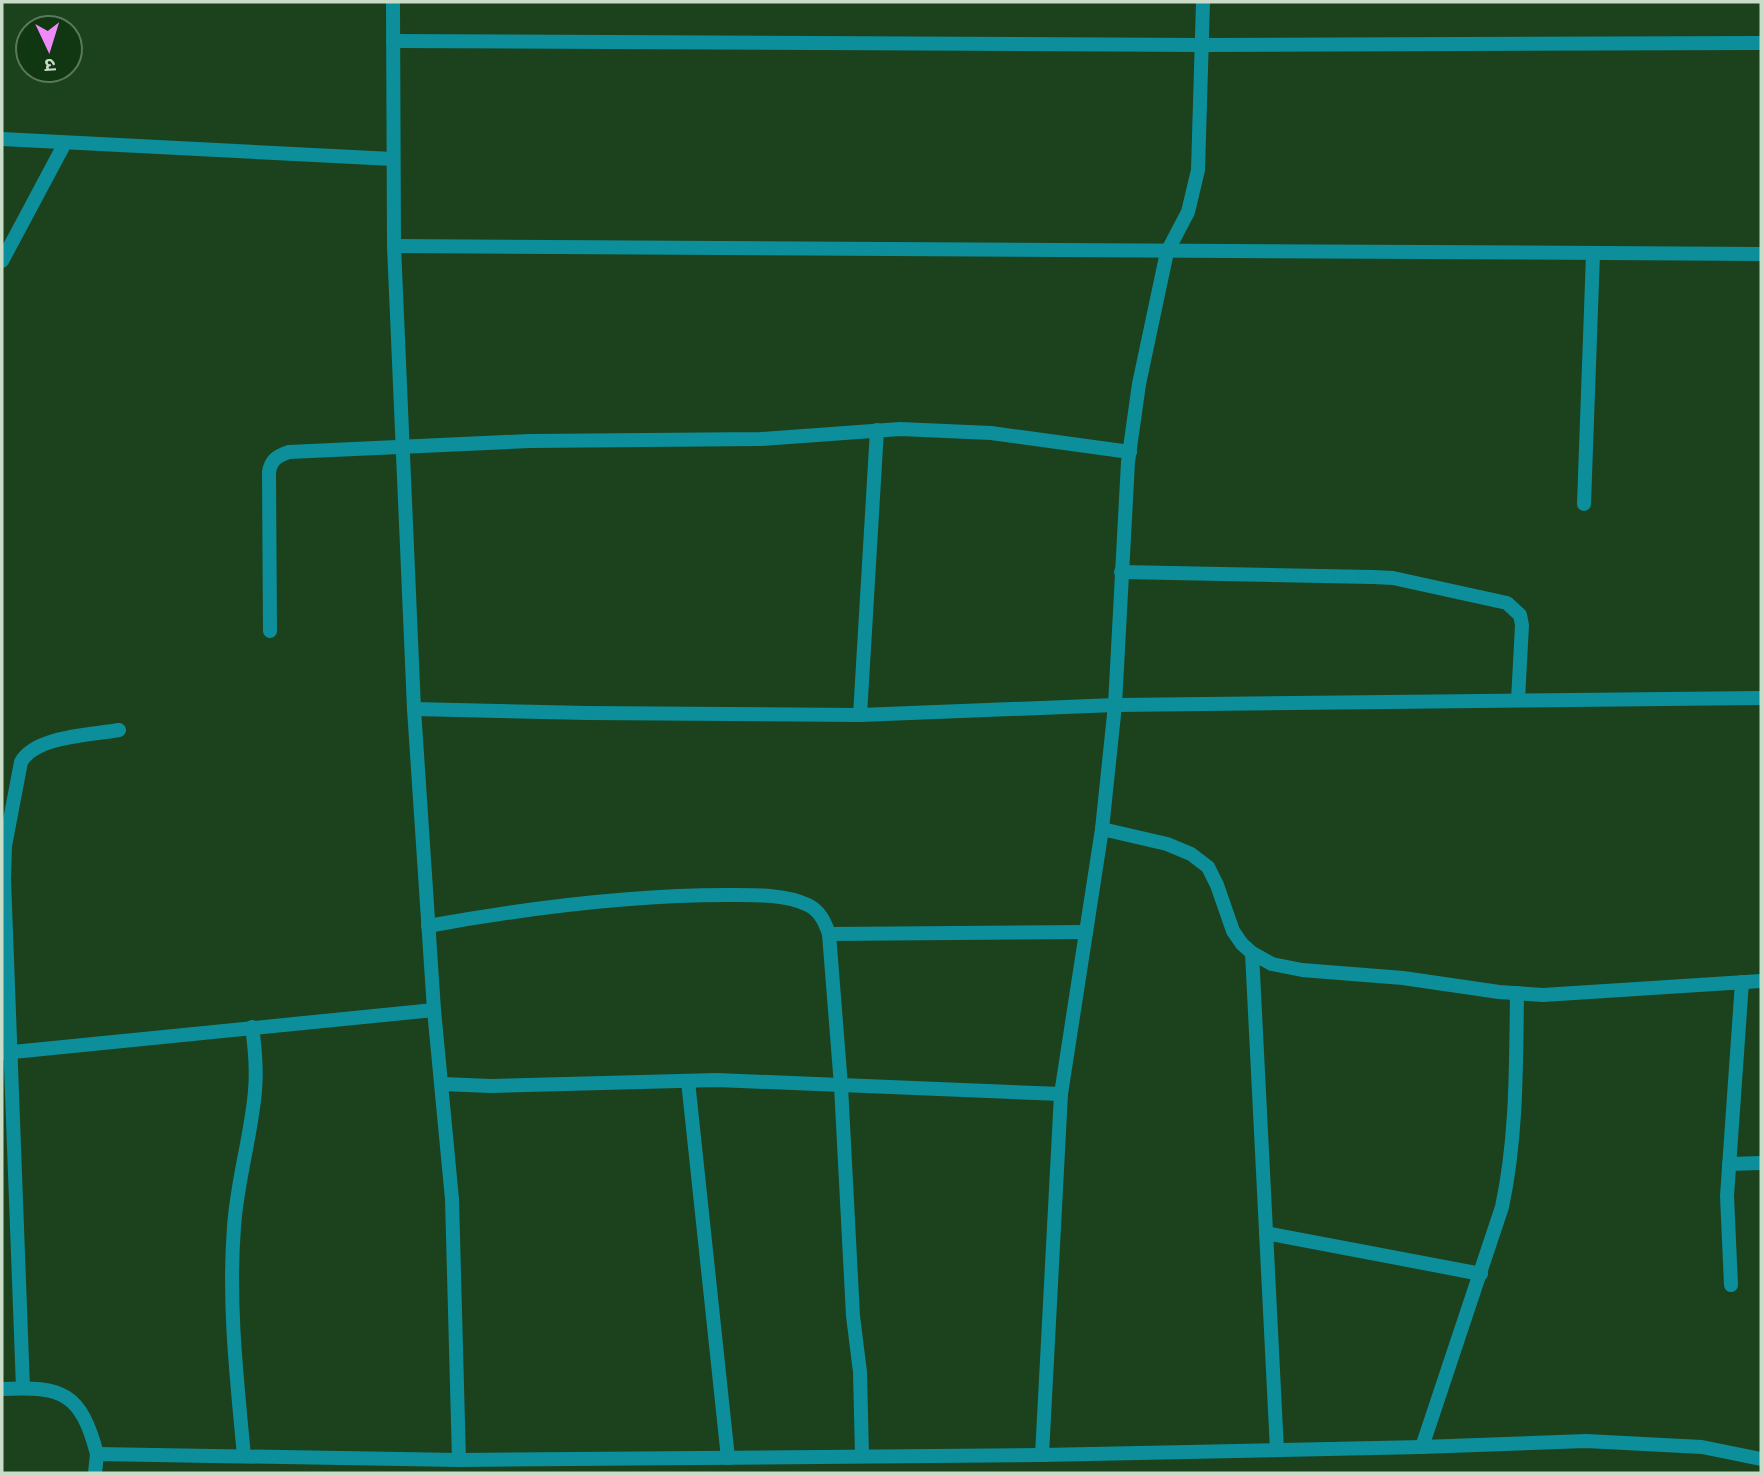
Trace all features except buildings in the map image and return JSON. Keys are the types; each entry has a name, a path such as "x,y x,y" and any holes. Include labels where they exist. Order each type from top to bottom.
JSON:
{"street":[{"path":"393,2 394,246 414,709 434,1010 452,1199 459,1460"},
{"path":"1042,1455 1061,1094 1102,829 1115,705 1129,457 1139,384 1167,252 1188,212 1198,170 1203,2"},
{"path":"393,41 1202,45 1761,43"},
{"path":"2,139 393,159"},
{"path":"2,261 65,143"},
{"path":"394,246 1761,254"},
{"path":"1584,504 1593,254"},
{"path":"270,631 268,472 271,463 278,456 289,452 529,441 761,439 900,429 991,433 1129,457"},
{"path":"860,715 877,430"},
{"path":"1121,572 1373,576 1507,603 1520,615 1522,625 1518,701"},
{"path":"414,709 600,714 860,715 1115,705 1761,698"},
{"path":"23,1388 7,1053 4,861 12,804 21,762 26,753 46,743 118,730"},
{"path":"1102,829 1167,844 1200,860 1208,867 1217,885 1233,931 1252,953 1272,964 1302,970 1403,978 1517,993 1586,993 1761,981"},
{"path":"428,926 531,909 649,897 754,895 793,900 808,905 825,920 829,934 841,1086 853,1316 860,1372 862,1456"},
{"path":"829,934 1086,932"},
{"path":"1252,953 1277,1450"},
{"path":"1731,1285 1727,1229 1729,1164 1742,982"},
{"path":"1422,1447 1481,1274 1502,1207 1511,1167 1517,993"},
{"path":"7,1053 434,1010"},
{"path":"244,1456 233,1338 232,1274 234,1225 255,1090 253,1027"},
{"path":"443,1084 491,1086 688,1081 1061,1094"},
{"path":"688,1081 728,1458"},
{"path":"1729,1164 1761,1163"},
{"path":"1266,1233 1481,1274"},
{"path":"2,1389 47,1390 64,1395 79,1408 89,1424 97,1454 95,1473"},
{"path":"97,1454 459,1460 728,1458 1042,1455 1633,1442 1702,1447 1761,1459"}]}
